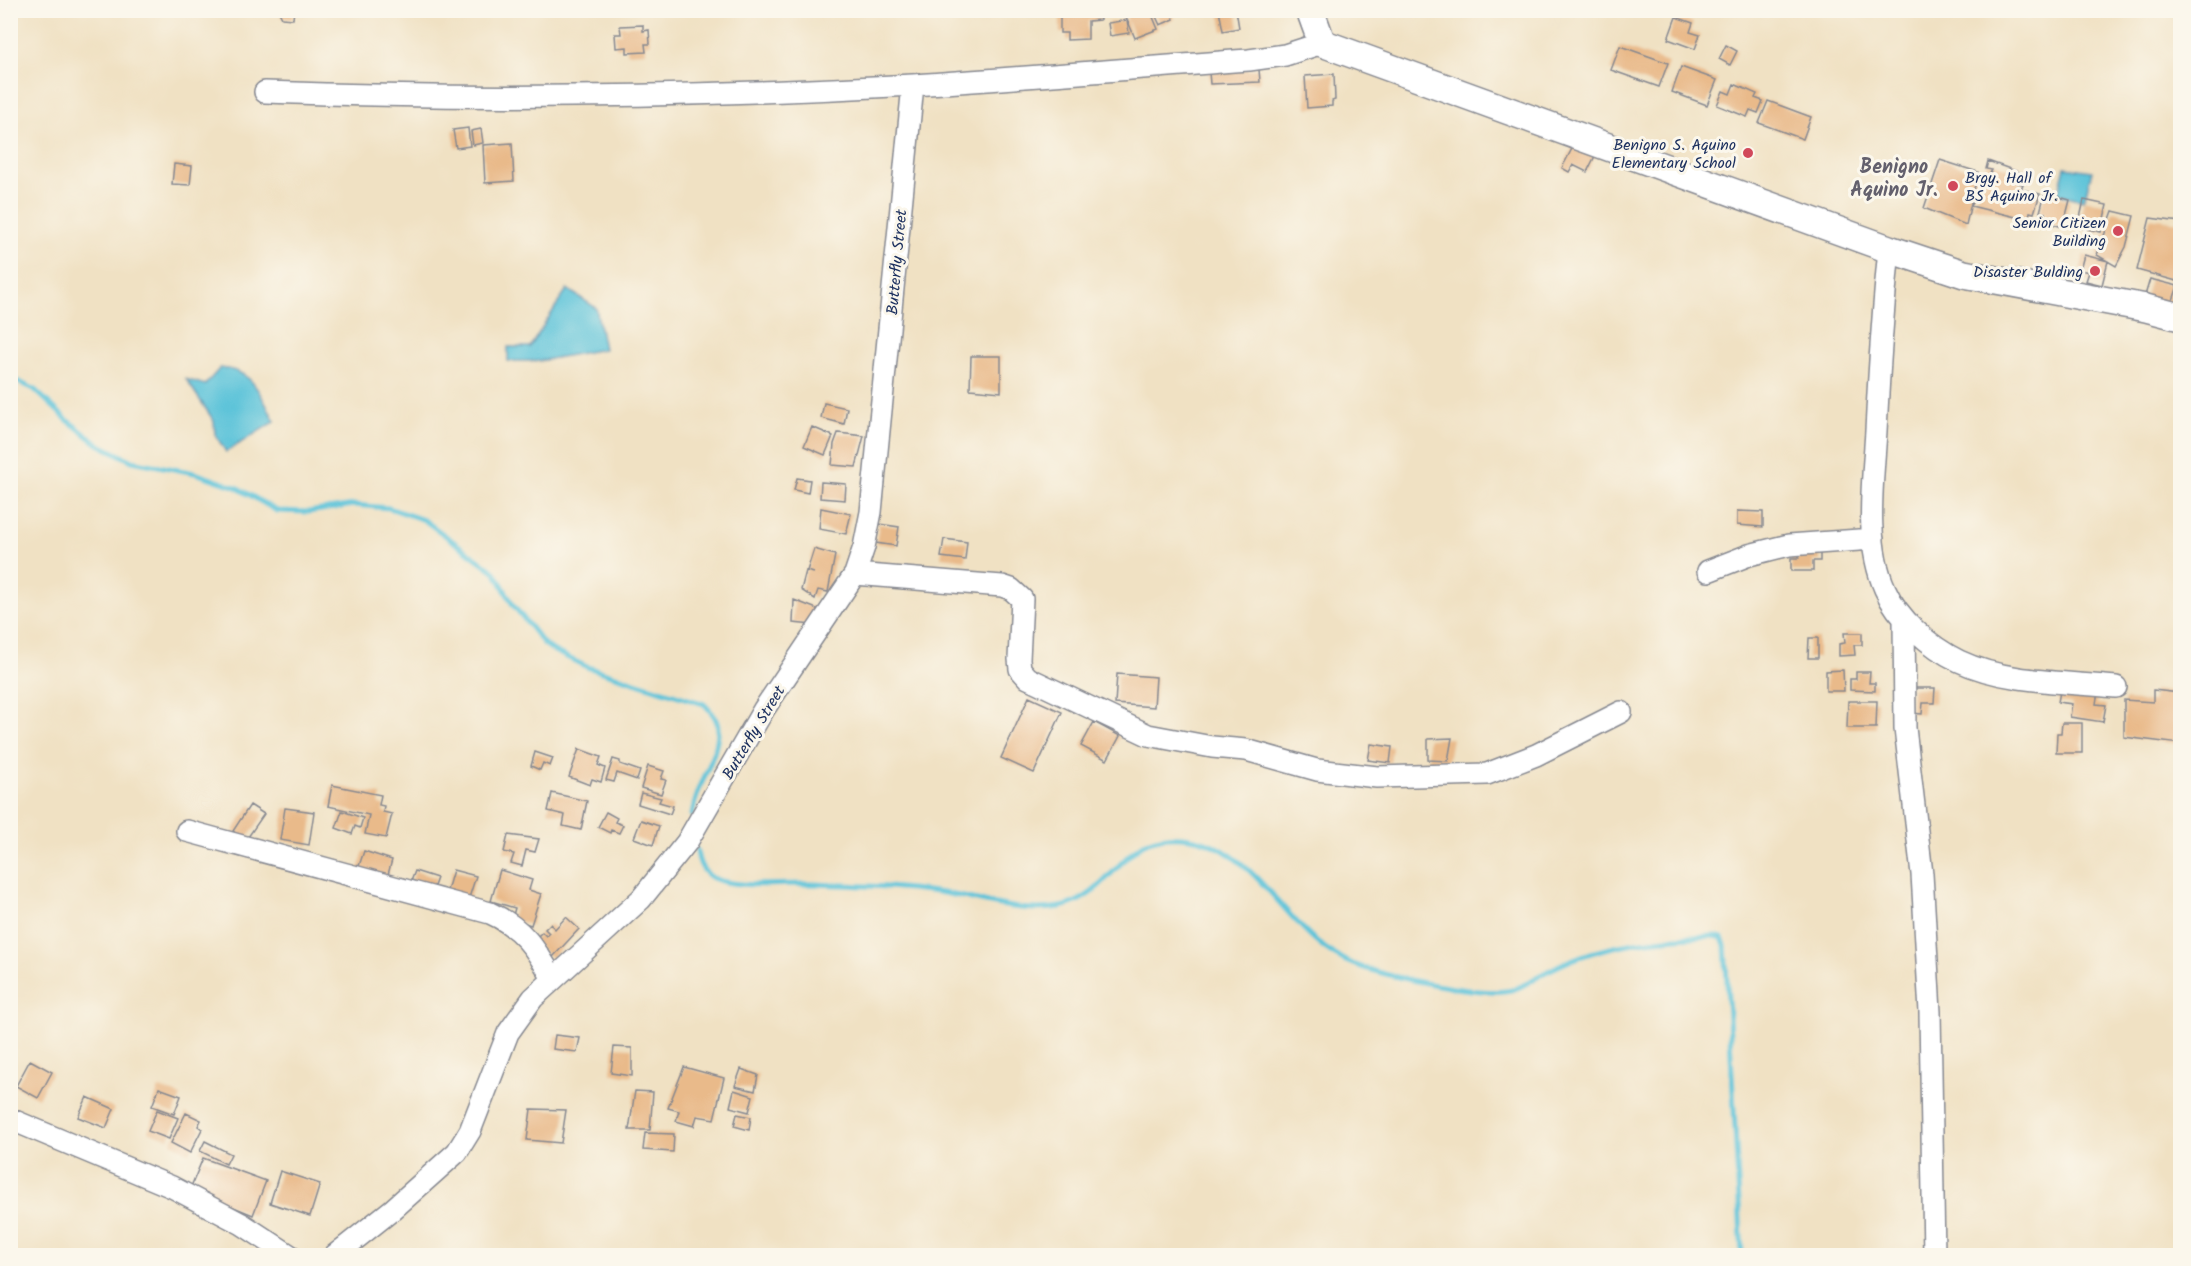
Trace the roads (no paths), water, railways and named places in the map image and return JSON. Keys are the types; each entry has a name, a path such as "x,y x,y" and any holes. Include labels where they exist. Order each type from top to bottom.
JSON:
{"street":[{"path":"1310,10 1322,43"},
{"path":"265,92 370,96 564,94 717,92 912,85 1249,60 1285,55 1322,43 1889,249 1964,274 2135,305 2181,317"},
{"name":"Butterfly Street","path":"334,1256 393,1210 457,1152 470,1131 508,1033 532,998 641,899 687,842 764,709 837,604 855,574 871,512 912,85"},
{"path":"1889,249 1876,419 1873,539 1884,588 1904,619 1943,652 1984,670 2015,676 2116,687"},
{"path":"1708,571 1749,555 1789,545 1873,539"},
{"path":"855,574 980,583 1011,589 1022,599 1023,634 1019,659 1020,669 1028,678 1148,735 1212,747 1246,750 1317,770 1377,777 1487,774 1536,755 1621,711"},
{"path":"1904,619 1905,728 1922,874 1930,1012 1934,1256"},
{"path":"187,831 507,920 526,937 553,979"},
{"path":"10,1119 172,1187 242,1224 291,1256"}],"water":[{"path":"2065,167 2092,171 2084,200 2058,194"},
{"path":"567,289 596,308 604,349 539,361 508,361 508,347 530,347"},
{"path":"220,368 241,373 249,379 260,393 275,421 226,452 215,434 214,421 186,379 205,385"}],"waterway":[{"path":"10,378 34,389 66,419 98,444 132,461 195,473 236,487 277,511 308,512 354,505 389,508 424,520 495,572 513,605 544,644 554,651 587,667 704,704 709,709 718,725 717,739 692,815"},
{"path":"697,850 701,866 706,873 723,881 762,885 814,884 899,888 933,891 1018,908 1046,909 1076,902 1090,893 1135,850 1147,842 1160,838 1192,838 1219,848 1243,865 1306,932 1329,951 1355,965 1436,985 1482,991 1515,989 1570,960 1621,945 1683,937 1722,938 1725,945 1742,1256"}],"place":[{"name":"Benigno S. Aquino Elementary School","path":"1748,153"},
{"name":"Brgy. Hall of BS Aquino Jr.","path":"1953,186"},
{"name":"Senior Citizen Building","path":"2118,231"},
{"name":"Disaster Bulding","path":"2095,271"}],"district":[{"name":"Benigno Aquino Jr.","path":"1894,178"}]}
